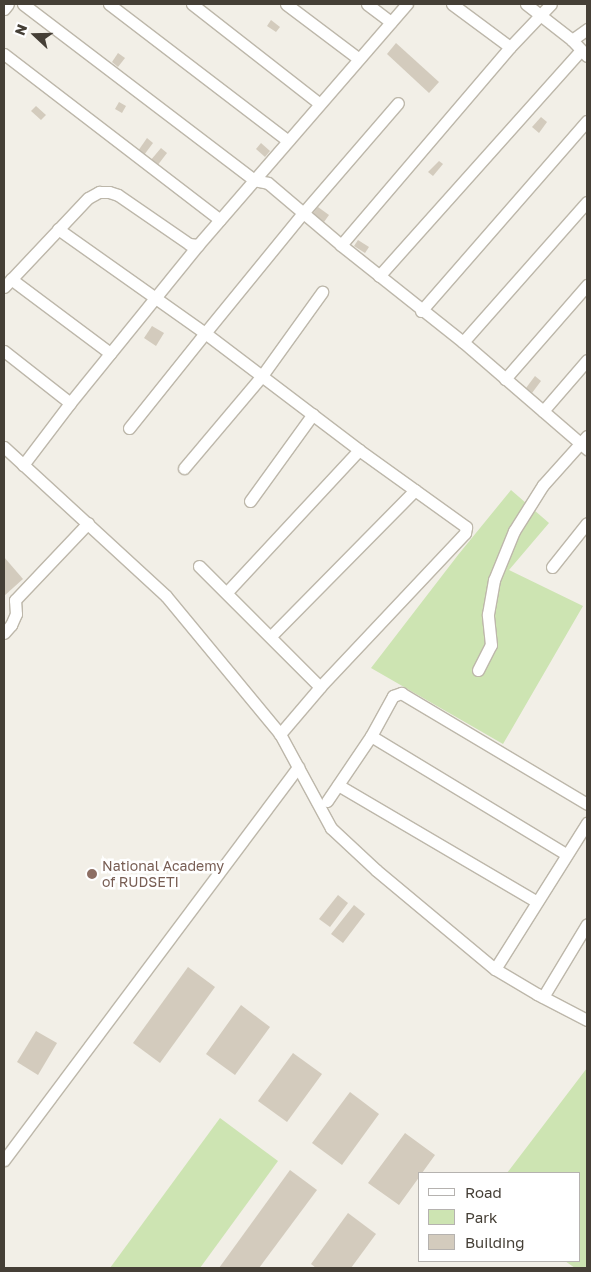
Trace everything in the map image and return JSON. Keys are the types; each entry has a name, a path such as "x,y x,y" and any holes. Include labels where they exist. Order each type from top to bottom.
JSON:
{"street":[{"path":"4,9 8,4"},
{"path":"23,4 254,180 268,183 379,276 463,342 543,411 585,443 543,485 514,531 494,580 488,614 490,645 478,670"},
{"path":"109,4 288,141"},
{"path":"192,4 320,104"},
{"path":"286,4 359,59"},
{"path":"367,4 391,22"},
{"path":"24,464 70,403 198,245 407,4"},
{"path":"452,4 510,47"},
{"path":"379,276 584,53 572,40 526,4"},
{"path":"341,245 510,47 551,4"},
{"path":"572,40 587,29"},
{"path":"4,54 220,220"},
{"path":"129,428 303,212 398,104"},
{"path":"421,310 587,122"},
{"path":"110,353 8,283 88,198 99,192 118,195 189,244 198,245"},
{"path":"463,342 587,202"},
{"path":"58,229 205,333 260,377 313,414 358,450 466,527 465,533 320,687 280,734"},
{"path":"505,379 587,285"},
{"path":"184,468 260,377 322,292"},
{"path":"4,351 70,403"},
{"path":"543,411 587,360"},
{"path":"250,500 313,414"},
{"path":"4,447 166,596 280,734 331,828 376,870 495,969 543,998 587,1020"},
{"path":"227,592 358,450"},
{"path":"271,636 415,490"},
{"path":"552,567 587,523"},
{"path":"4,633 11,625 16,614 15,600 88,524"},
{"path":"199,566 320,687"},
{"path":"327,800 371,736 393,696 401,693 587,804"},
{"path":"371,736 566,854"},
{"path":"4,1160 298,767"},
{"path":"338,785 536,901"},
{"path":"495,969 536,901 587,823"},
{"path":"543,998 587,924"}],"green space":[{"path":"511,490 549,523 509,570 583,606 503,744 371,668"},
{"path":"587,1068 587,1268 575,1268 566,1262 581,1262 581,1172 508,1172"},
{"path":"220,1118 278,1161 200,1268 110,1268"}],"building":[{"path":"271,20 280,27 276,32 267,26"},
{"path":"396,43 439,82 429,93 387,54"},
{"path":"118,53 125,58 118,67 112,62"},
{"path":"119,102 126,106 122,113 115,109"},
{"path":"36,106 46,115 41,120 31,111"},
{"path":"541,117 547,122 539,133 532,127"},
{"path":"147,138 153,143 144,155 138,151"},
{"path":"261,143 270,151 265,157 256,149"},
{"path":"161,148 167,153 157,166 150,161"},
{"path":"439,161 443,164 433,176 428,172"},
{"path":"318,207 329,215 324,222 313,213"},
{"path":"358,240 369,247 365,253 354,246"},
{"path":"152,326 164,333 156,346 144,338"},
{"path":"535,376 541,381 532,393 526,388"},
{"path":"4,557 23,579 4,596"},
{"path":"338,895 348,903 330,927 319,919"},
{"path":"354,905 365,914 343,943 331,934"},
{"path":"188,967 215,987 160,1063 133,1043"},
{"path":"241,1005 270,1027 235,1075 206,1054"},
{"path":"36,1031 57,1043 38,1075 17,1062"},
{"path":"293,1053 322,1074 287,1122 258,1101"},
{"path":"350,1092 379,1114 342,1165 312,1143"},
{"path":"405,1133 435,1155 423,1172 418,1172 418,1179 399,1205 368,1183"},
{"path":"290,1170 317,1190 259,1268 219,1268"},
{"path":"348,1213 376,1234 351,1268 316,1268 311,1264"}],"place":[{"name":"National Academy of RUDSETI","path":"92,874"}]}
